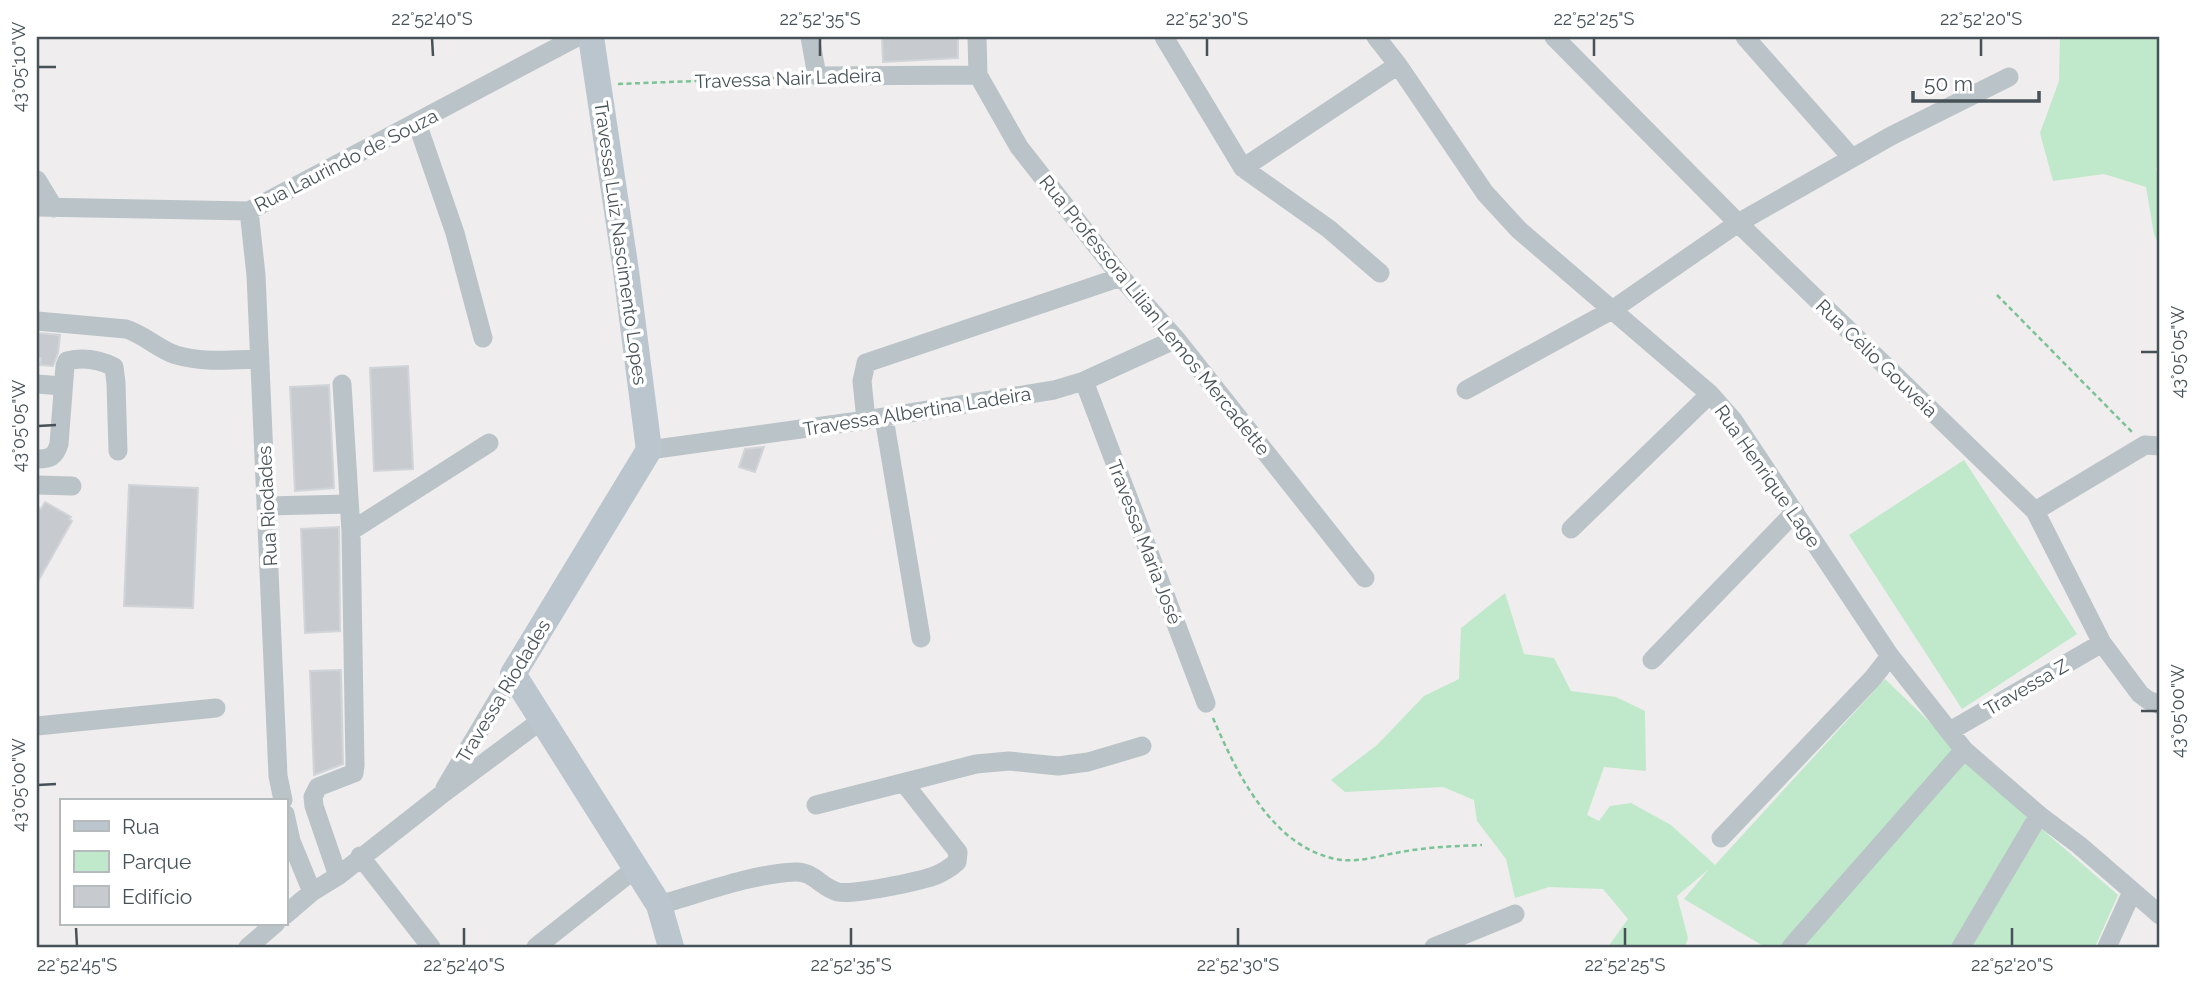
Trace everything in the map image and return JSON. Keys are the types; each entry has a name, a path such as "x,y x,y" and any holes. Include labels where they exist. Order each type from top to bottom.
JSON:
{"street":[{"name":"Rua Laurindo de Souza","path":"45,208 249,211 577,37"},
{"name":"Travessa Luiz Nascimento Lopes","path":"591,37 626,271 649,450"},
{"path":"810,37 817,76"},
{"name":"Rua Professora Lilian Lemos Mercadette","path":"977,37 978,75 1019,147 1121,277 1176,339 1365,579"},
{"path":"1164,37 1244,168 1329,229 1380,273"},
{"name":"Rua Henrique Lage","path":"1376,37 1485,193 1519,230 1710,394 1733,421 1890,656 1964,750 2160,915"},
{"name":"Rua Célio Gouveia","path":"1554,37 1738,223 2035,511 2102,643 2140,694 2160,705"},
{"path":"1745,37 1852,158"},
{"path":"1244,168 1398,65"},
{"name":"Travessa Nair Ladeira","path":"817,76 978,75"},
{"path":"1466,390 1612,310 1738,223 1891,136 2009,77"},
{"path":"417,123 455,233 483,338"},
{"path":"37,180 45,208"},
{"name":"Rua Riodades","path":"249,211 256,275 278,776 283,799"},
{"path":"921,638 875,419 862,382 866,363 1121,277"},
{"path":"37,321 127,329 176,355 204,360 260,359"},
{"name":"Travessa Albertina Ladeira","path":"649,450 875,419 1054,390 1084,381 1176,339"},
{"path":"37,459 48,459 56,454 67,361 103,361 114,367 118,451"},
{"name":"Travessa Maria José","path":"1084,381 1206,703"},
{"path":"37,384 62,386"},
{"path":"338,876 313,797 318,787 351,776 355,769 351,531 342,384"},
{"path":"1571,529 1710,394"},
{"path":"351,531 489,443"},
{"path":"2035,511 2153,446"},
{"name":"Travessa Riodades","path":"287,913 441,795 649,450"},
{"path":"37,485 72,486"},
{"path":"267,506 349,504"},
{"path":"1652,660 1794,512"},
{"name":"Travessa Z","path":"1950,731 2102,643"},
{"path":"1721,838 1873,678 1890,656"},
{"path":"513,674 659,905 671,947"},
{"path":"37,726 216,708"},
{"path":"441,795 543,719"},
{"path":"816,805 976,764 1009,761 1058,766 1088,762 1142,746"},
{"path":"1791,947 1964,750"},
{"path":"659,905 738,882 793,872 813,875 836,891 846,892 895,886 950,869 957,862 958,852 904,783"},
{"path":"1961,947 2039,815"},
{"path":"287,823 291,841 312,892"},
{"path":"360,856 431,947"},
{"path":"536,947 636,868"},
{"path":"2107,947 2132,892"},
{"path":"1434,947 1515,914"},
{"path":"247,947 274,925"}],"path":[{"name":"Travessa Nair Ladeira","path":"599,84 817,76"},
{"path":"1997,295 2153,446"},
{"path":"1206,703 1230,758 1249,789 1271,818 1297,842 1317,853 1343,860 1371,859 1414,850 1482,845"}],"green space":[{"path":"2060,37 2160,37 2160,157 2156,170 2160,174 2160,249 2154,234 2146,187 2104,174 2053,181 2040,133 2059,81"},
{"path":"1964,460 2077,634 1962,709 1849,535"},
{"path":"1505,593 1524,654 1554,658 1571,691 1616,697 1645,711 1646,771 1604,767 1587,815 1599,821 1610,806 1631,803 1671,825 1715,865 1885,679 2028,817 2118,895 2095,947 1765,947 1684,899 1709,869 1677,896 1688,938 1685,947 1608,947 1628,919 1603,889 1549,887 1515,898 1506,859 1477,821 1474,800 1443,787 1345,792 1331,780 1377,745 1424,696 1459,679 1461,628"}],"building":[{"path":"882,37 958,37 958,58 883,62"},
{"path":"37,333 60,335 53,366 40,365 41,358 37,357"},
{"path":"408,366 413,469 374,471 370,368"},
{"path":"329,385 334,488 295,491 290,387"},
{"path":"764,447 755,472 739,467 745,449"},
{"path":"129,485 198,488 193,608 124,606"},
{"path":"45,502 71,517 69,519 72,521 37,583 37,507 41,509"},
{"path":"339,527 340,631 305,633 301,529"},
{"path":"341,670 343,764 314,775 310,671"}]}
